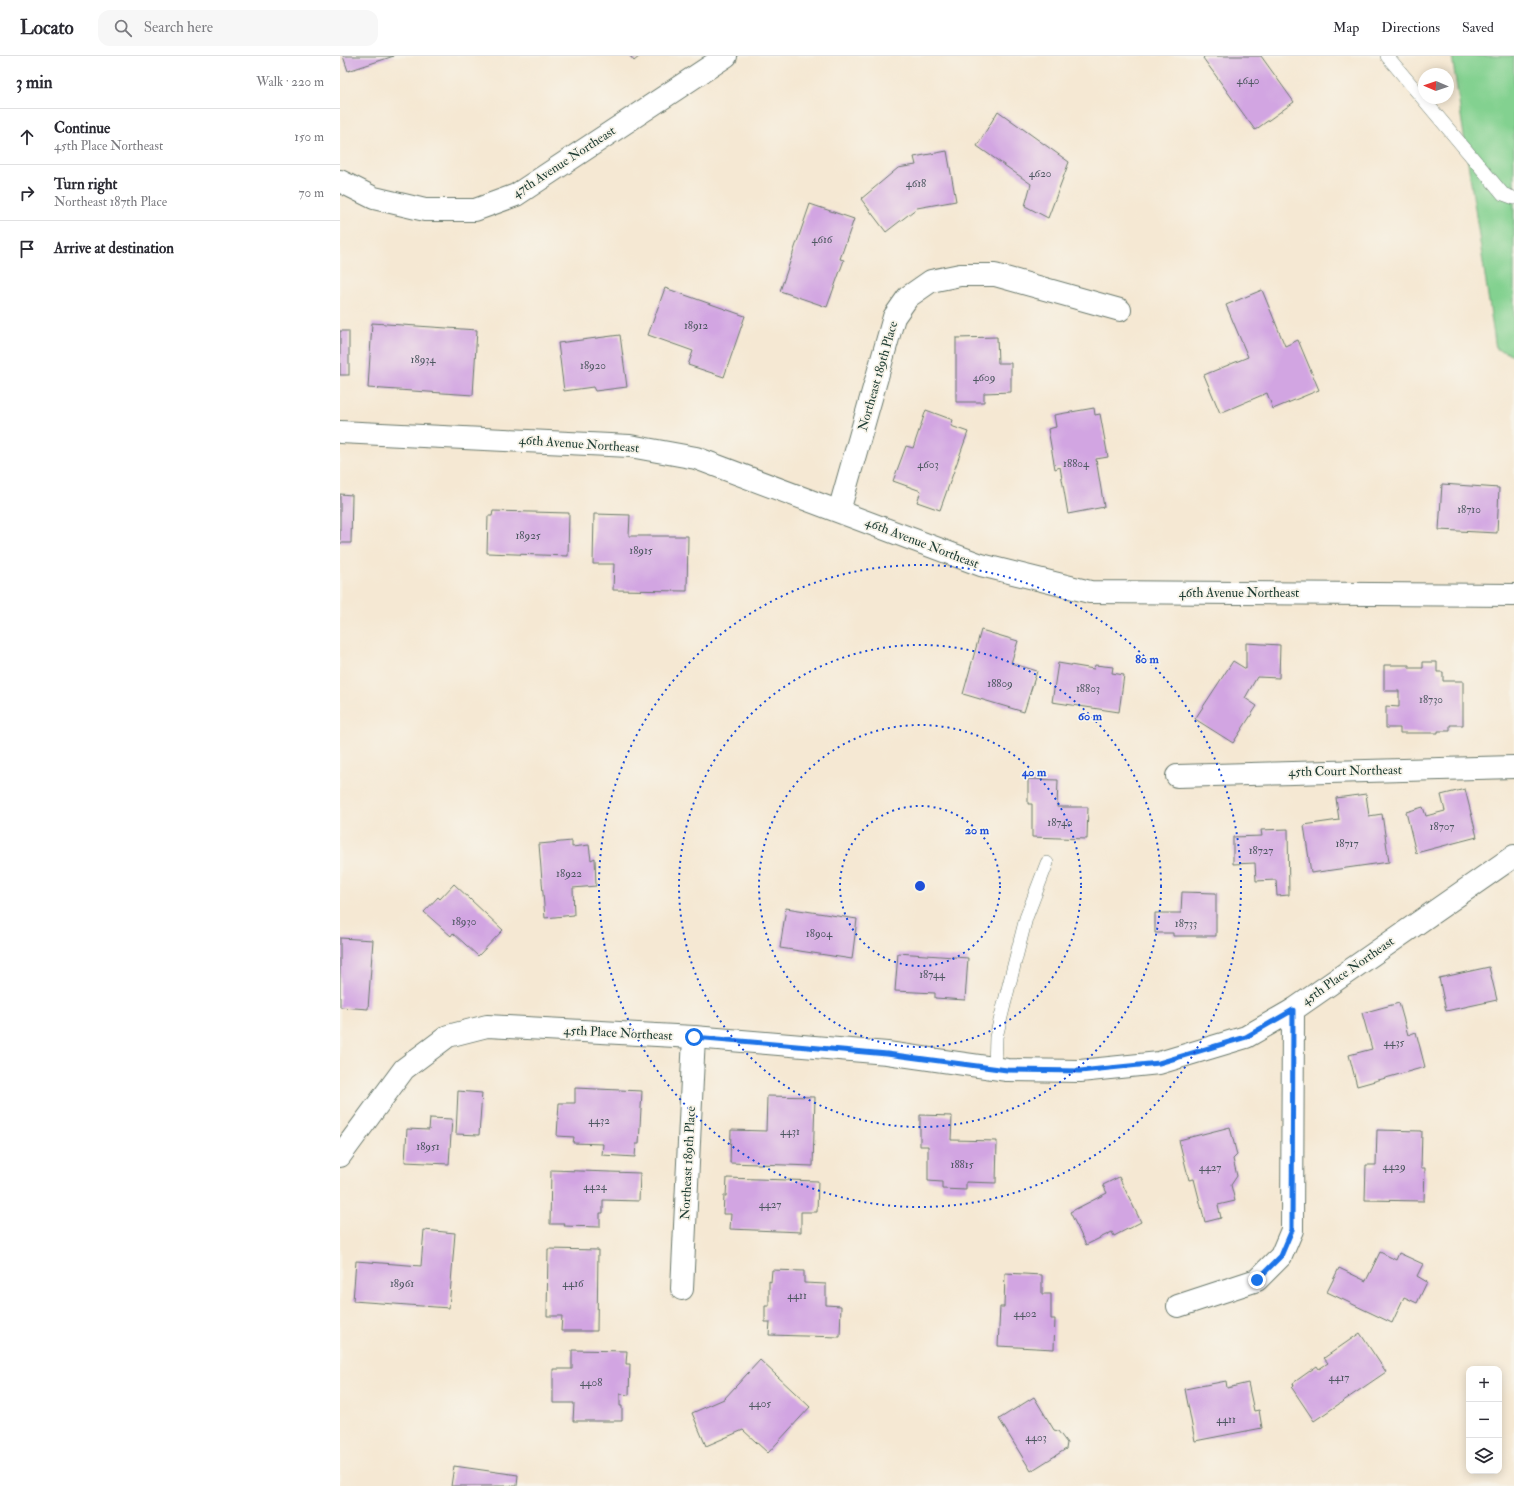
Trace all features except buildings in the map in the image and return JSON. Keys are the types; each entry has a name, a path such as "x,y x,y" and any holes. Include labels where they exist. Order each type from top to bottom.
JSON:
{"street":[{"name":"47th Avenue Northeast","path":"340,181 374,198 425,210 474,210 516,195 726,56"},
{"name":"Northeast 189th Place","path":"839,511 894,318 908,297 931,282 960,275 996,275 1120,310"},
{"name":"46th Avenue Northeast","path":"340,432 630,446 696,458 981,565 1090,592 1514,595"},
{"name":"45th Court Northeast","path":"1177,776 1514,767"},
{"name":"45th Place Northeast","path":"340,1156 404,1068 448,1036 487,1026 694,1037 887,1054 1007,1070 1080,1071 1159,1063 1246,1037 1293,1010 1514,856"},
{"path":"1178,1306 1257,1280 1281,1256 1292,1230 1293,1010"},
{"name":"Northeast 189th Place","path":"682,1289 694,1037"}],"lane":[{"path":"1387,56 1503,194 1514,198"},
{"path":"996,1068 996,1037 1026,918 1047,863"}],"green space":[{"path":"1452,56 1514,56 1514,355 1496,349"}],"route":[{"path":"694,1037 887,1054 1007,1070 1080,1071 1159,1063 1246,1037 1293,1010 1292,1230 1281,1256 1257,1280"}]}
